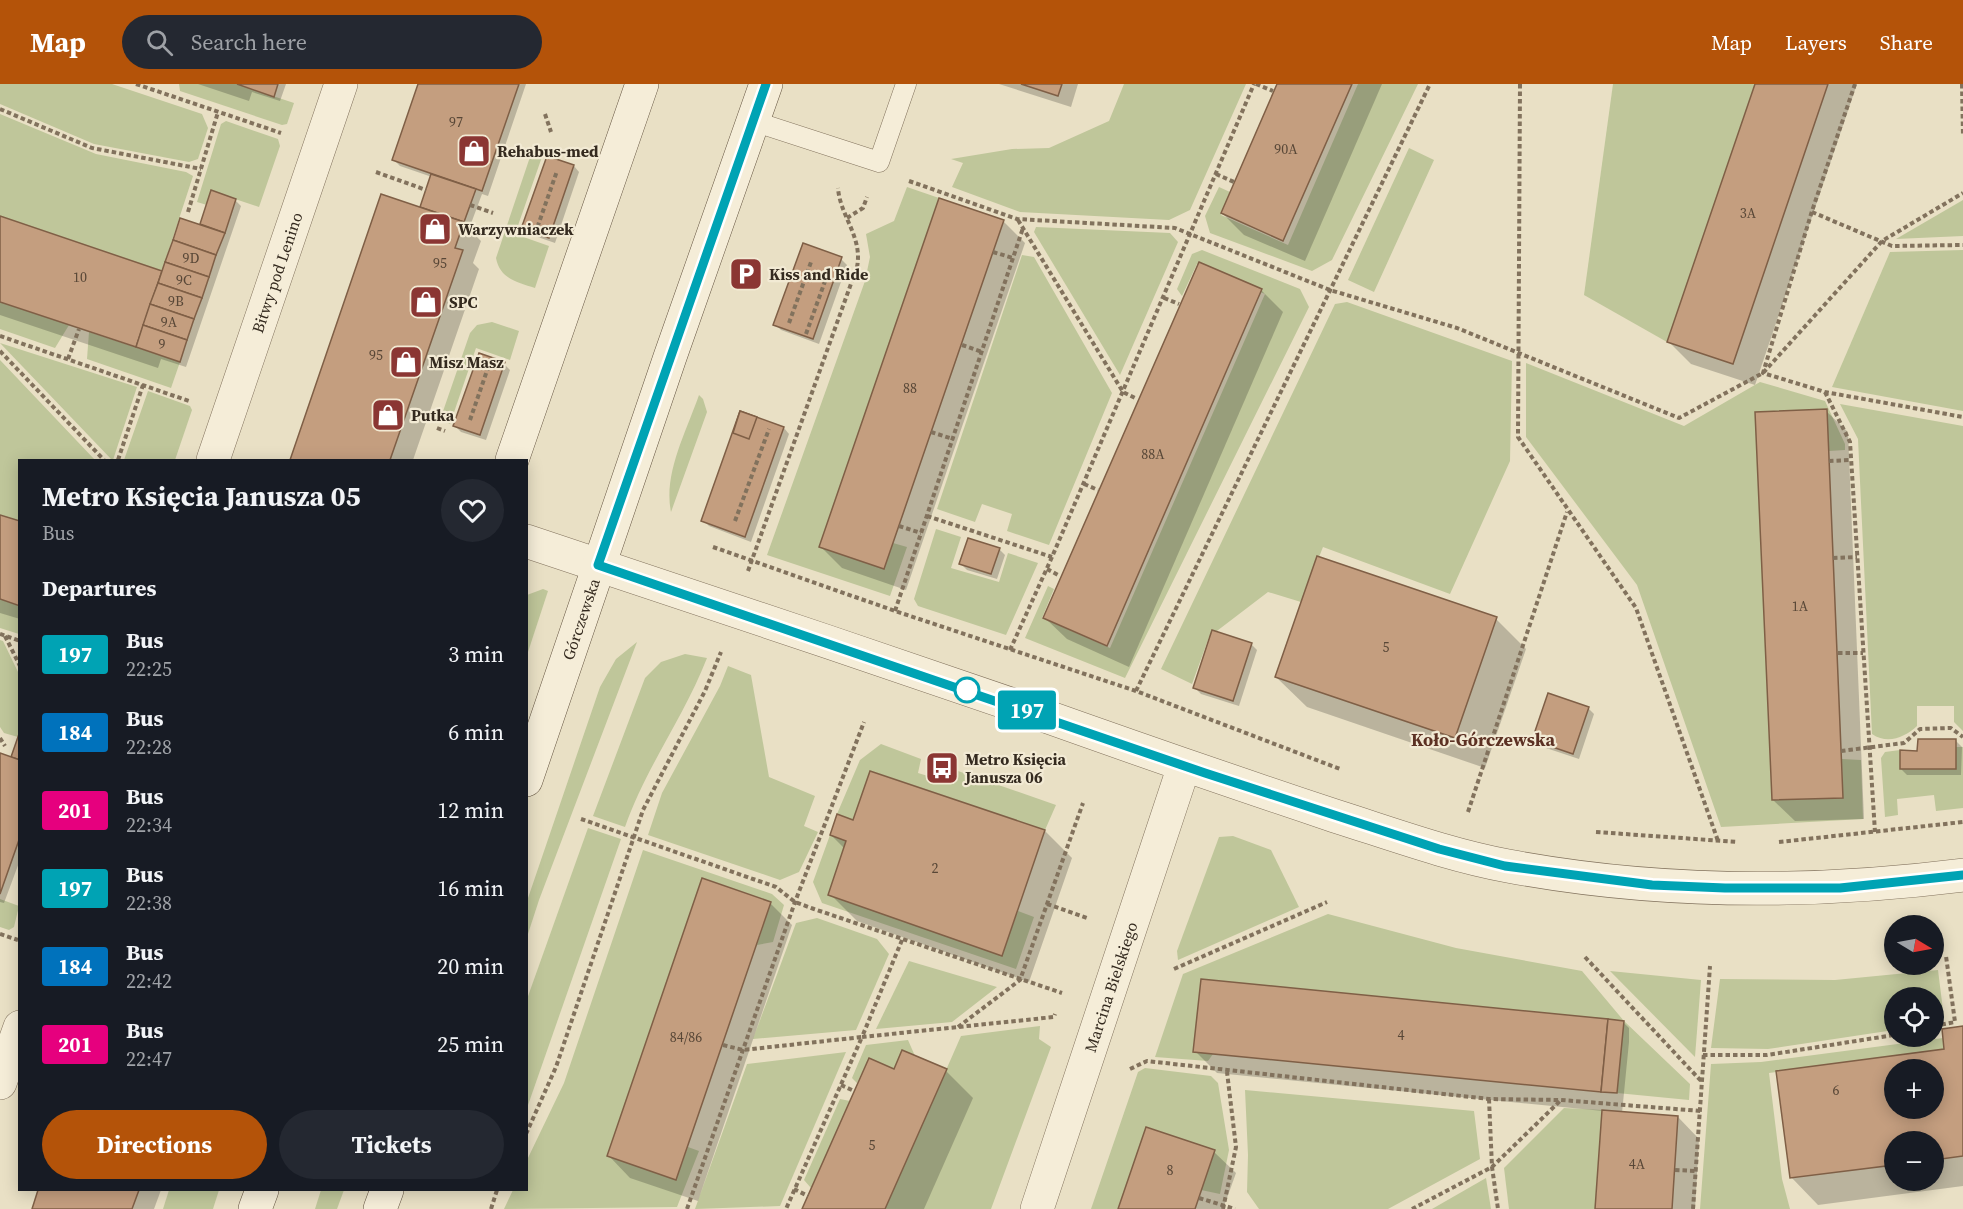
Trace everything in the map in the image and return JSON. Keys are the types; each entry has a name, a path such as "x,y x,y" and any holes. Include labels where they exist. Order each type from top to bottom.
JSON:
{"street":[{"name":"Bitwy pod Lenino","path":"213,459 340,84"},
{"path":"512,459 642,84"},
{"name":"Górczewska","path":"528,774 598,565 766,84"},
{"path":"528,542 1184,766 1439,849 1505,866 1652,885 1748,888 1840,888 1963,875"},
{"name":"Marcina Bielskiego","path":"1037,1209 1184,766"},
{"path":"0,1083 18,1033"},
{"path":"255,1209 262,1191"},
{"path":"380,1209 387,1191"}],"lane":[{"path":"753,121 879,162 906,84"}],"path":[{"path":"136,84 290,136"},
{"path":"160,92 163,84"},
{"path":"1010,650 1084,484 1255,84 1274,91"},
{"path":"1136,691 1430,84"},
{"path":"1520,84 1518,437 1636,608 1718,841"},
{"path":"1763,373 1812,212 1855,84"},
{"path":"1962,84 1963,135"},
{"path":"0,109 92,148 201,169"},
{"path":"188,212 218,112"},
{"path":"545,114 551,132"},
{"path":"535,234 557,171"},
{"path":"376,172 426,190"},
{"path":"1216,174 1234,182"},
{"path":"898,178 1017,219 1175,228 1330,290 1457,328 1679,418 1763,373 1881,241 1963,193"},
{"path":"747,573 857,267 858,247 841,206 838,189 840,179"},
{"path":"470,205 493,213"},
{"path":"1812,212 1892,246 1963,246"},
{"path":"1017,219 1123,392 1137,399"},
{"path":"895,611 1023,228"},
{"path":"993,252 1013,258"},
{"path":"789,323 811,262"},
{"path":"806,334 828,273"},
{"path":"1164,298 1179,304"},
{"path":"68,359 79,329"},
{"path":"0,336 191,402"},
{"path":"962,345 982,352"},
{"path":"0,351 103,459"},
{"path":"470,420 491,359"},
{"path":"1763,373 1825,392 1963,417"},
{"path":"118,459 143,385"},
{"path":"1825,392 1850,442 1875,832"},
{"path":"437,429 445,431"},
{"path":"735,521 769,429"},
{"path":"931,432 953,439"},
{"path":"1829,461 1851,460"},
{"path":"1084,484 1098,490"},
{"path":"1467,813 1568,511"},
{"path":"927,516 1052,557"},
{"path":"899,526 922,533"},
{"path":"714,547 895,611 1136,691 1342,770"},
{"path":"1833,558 1857,557"},
{"path":"1047,569 1060,576"},
{"path":"3,635 18,640"},
{"path":"3,635 18,662"},
{"path":"528,1130 556,1067 651,790 705,691 722,649"},
{"path":"1838,653 1863,652"},
{"path":"687,1209 795,902 864,722"},
{"path":"1841,751 1904,743 1920,729 1951,728 1963,737"},
{"path":"0,738 5,746"},
{"path":"957,1028 1020,980 1083,803"},
{"path":"1458,811 1478,815"},
{"path":"581,819 776,887 795,902 1062,994"},
{"path":"1775,842 1963,822"},
{"path":"1594,832 1741,842"},
{"path":"1174,969 1327,902"},
{"path":"1047,904 1088,918"},
{"path":"1084,929 1092,907"},
{"path":"0,934 18,940"},
{"path":"786,1209 902,940"},
{"path":"1946,956 1955,1022"},
{"path":"1585,957 1703,1083"},
{"path":"1694,1209 1710,966"},
{"path":"1059,1002 1066,983"},
{"path":"723,1045 743,1050 957,1028 1054,1017 1056,1009"},
{"path":"1944,1024 1963,1021"},
{"path":"1703,1055 1767,1055 1884,1037"},
{"path":"1147,1061 1227,1072 1489,1099 1561,1100 1701,1111"},
{"path":"1224,1207 1236,1147 1227,1072"},
{"path":"841,1085 854,1091"},
{"path":"1489,1099 1492,1167 1498,1209"},
{"path":"1412,1209 1492,1167 1561,1100"},
{"path":"1675,1170 1696,1171"},
{"path":"794,1189 808,1196"},
{"path":"491,1209 497,1191"},
{"path":"1199,1198 1235,1209"}],"green space":[{"path":"0,84 112,84 202,114 208,128 198,159 189,162 94,144 0,104"},
{"path":"179,84 237,84 294,103 287,124 282,125 180,91"},
{"path":"1124,84 1246,84 1190,210 1169,220 1020,212 952,187 963,163 951,159 1012,149 1049,148 1109,121"},
{"path":"1358,84 1418,84 1332,260 1312,271 1210,233 1205,216 1219,187 1230,192 1221,215 1288,245"},
{"path":"1613,84 1755,84 1667,342 1584,295"},
{"path":"0,114 96,154 186,172 193,176 162,271 0,216"},
{"path":"226,121 278,139 280,146 259,207 211,191 207,205 197,202 221,124"},
{"path":"1409,148 1434,160 1374,292 1348,280"},
{"path":"532,151 543,154 515,234 549,246 535,288 510,279 501,271 496,258"},
{"path":"907,187 939,198 819,547 884,569 893,543 907,547 890,596 767,555 865,281 870,257 866,234 894,221"},
{"path":"1963,200 1963,236 1896,239"},
{"path":"1036,227 1170,233 1178,242 1120,375 1034,232"},
{"path":"1202,250 1300,289 1309,307 1125,678 1025,638 1048,586 1054,589 1042,618 1110,648 1265,294 1197,264 1182,296 1177,289 1192,254"},
{"path":"1963,250 1963,411 1832,387 1890,252"},
{"path":"1022,255 1034,257 1112,393 1049,545 1007,531 1012,514 982,504 975,522 937,509"},
{"path":"0,302 69,325 55,348 0,329"},
{"path":"1347,302 1512,361 1510,461 1450,594 1323,547 1301,602 1268,592 1209,637 1192,684 1161,669 1335,304"},
{"path":"492,322 519,331 510,360 476,348 450,424 440,420 470,333 477,325"},
{"path":"89,332 180,362 171,388 87,359"},
{"path":"0,343 137,387 113,459"},
{"path":"0,360 94,459 18,459 18,521 0,515"},
{"path":"1526,363 1684,426 1760,382 1825,401 1845,444 1845,450 1829,451 1755,412 1772,800 1843,798 1842,759 1861,760 1863,819 1721,827 1637,585 1526,437"},
{"path":"148,391 190,406 192,410 175,459 124,459"},
{"path":"699,395 703,399 707,412 671,512 669,497 673,468"},
{"path":"1840,404 1963,426 1963,731 1954,722 1954,706 1917,706 1917,726 1907,733 1890,739 1872,734 1858,439"},
{"path":"936,529 961,537 951,568 999,582 1008,553 1038,563 1006,635 918,606 914,599"},
{"path":"543,589 548,591 528,652 528,595"},
{"path":"0,599 18,606 18,634 0,628"},
{"path":"0,640 3,641 18,672 18,737 4,733 0,727"},
{"path":"637,642 528,934 528,898 600,687 616,659"},
{"path":"685,654 707,658 698,680 643,784 625,827 593,816 645,678 661,662"},
{"path":"728,666 751,675 769,777 815,796 804,826 818,832 799,872 780,880 648,835 662,793 720,686"},
{"path":"881,744 921,759 918,773 954,784 958,771 1056,805 1045,830 871,771 853,820 837,814 860,760"},
{"path":"1956,747 1963,747 1963,808 1936,811 1934,795 1897,799 1898,815 1885,817 1881,758 1885,752 1900,750 1900,769 1956,769"},
{"path":"588,828 621,839 528,1105 528,996"},
{"path":"830,835 846,841 1002,955 1018,911 1034,917 1016,969 822,903 813,882"},
{"path":"1233,836 1271,850 1299,907 1178,960 1177,951 1219,837"},
{"path":"643,850 772,894 784,905 773,942 757,945 771,902 703,878 607,1156 676,1180 688,1147 699,1151 677,1207 504,1209 513,1191 528,1191 528,1158 564,1083"},
{"path":"0,899 18,906 18,910 14,927 9,930 0,927"},
{"path":"1328,914 1456,948 1582,971 1624,1021 1690,1084 1689,1100 1617,1093 1623,1021 1202,979 1213,1054 1208,1061 1155,1057 1183,974"},
{"path":"817,918 877,939 889,954 856,1030 753,1039 796,923"},
{"path":"909,961 997,987 952,1022 876,1029"},
{"path":"1610,971 1701,980 1695,1057"},
{"path":"1886,975 1939,975 1940,987 1884,987 1884,1032 1768,1049 1711,1048 1720,979 1835,980"},
{"path":"1040,1026 1039,1039 1051,1047 991,1209 885,1209 961,1036"},
{"path":"908,1040 915,1056 902,1050 894,1069 869,1058 857,1083 852,1078 866,1045"},
{"path":"1884,1046 1944,1047 1944,1049 1769,1073 1782,1179 1790,1209 1700,1209 1711,1064 1761,1062"},
{"path":"846,1052 780,1206 695,1209 747,1064"},
{"path":"1145,1068 1211,1076 1218,1083 1229,1150 1220,1194 1201,1190 1214,1150 1147,1127 1118,1209 1091,1209 1138,1072"},
{"path":"1245,1090 1474,1111 1480,1159 1388,1209 1259,1209 1247,1192"},
{"path":"840,1099 850,1101 811,1188 804,1180"},
{"path":"1564,1108 1602,1110 1595,1209 1509,1209 1504,1168"},
{"path":"1486,1178 1491,1209 1432,1209"},
{"path":"169,1191 219,1191 213,1209 163,1209"},
{"path":"321,1191 344,1191 337,1209 315,1209"}],"building":[{"path":"237,84 278,84 274,97"},
{"path":"418,84 519,84 482,191 392,160"},
{"path":"1021,84 1062,84 1058,96"},
{"path":"1277,84 1352,84 1283,241 1221,213"},
{"path":"1755,84 1828,84 1733,364 1667,342"},
{"path":"547,156 574,165 549,238 521,229"},
{"path":"431,174 476,189 464,222 420,207"},
{"path":"211,190 236,199 225,233 200,224"},
{"path":"381,194 464,222 455,248 463,250 390,459 290,459"},
{"path":"939,198 1004,220 884,569 819,547"},
{"path":"0,216 162,271 136,347 0,302"},
{"path":"180,218 225,233 216,255 173,240"},
{"path":"173,240 216,255 209,277 165,262"},
{"path":"803,243 842,257 813,339 773,325"},
{"path":"165,262 209,277 202,298 158,283"},
{"path":"1199,262 1262,289 1107,646 1043,618"},
{"path":"158,283 202,298 194,319 150,304"},
{"path":"150,304 194,319 187,340 143,325"},
{"path":"143,325 187,340 180,362 136,347"},
{"path":"479,353 505,362 480,435 453,426"},
{"path":"1827,409 1843,798 1772,800 1755,412"},
{"path":"740,411 784,427 745,537 701,521"},
{"path":"740,411 757,417 749,439 733,433"},
{"path":"0,515 18,520 18,605 0,599"},
{"path":"968,538 1000,548 991,574 959,564"},
{"path":"1317,556 1497,617 1455,738 1275,677"},
{"path":"1212,630 1252,643 1233,701 1193,688"},
{"path":"1548,693 1589,707 1573,754 1532,740"},
{"path":"18,737 18,759 11,757"},
{"path":"1918,739 1956,739 1956,769 1900,769 1900,750 1917,751"},
{"path":"0,753 18,759 18,843 0,894"},
{"path":"870,771 1045,830 1002,956 828,895 846,841 830,835 837,814 853,820"},
{"path":"702,878 771,902 676,1180 607,1156"},
{"path":"1201,979 1608,1019 1601,1092 1193,1052"},
{"path":"1608,1019 1624,1021 1617,1093 1601,1092"},
{"path":"1963,1026 1963,1156 1944,1159 1944,1131 1884,1131 1884,1166 1790,1178 1776,1071 1944,1049 1944,1029"},
{"path":"902,1050 947,1069 885,1209 802,1209 869,1058 894,1069"},
{"path":"1602,1110 1678,1116 1672,1209 1595,1209"},
{"path":"1146,1127 1215,1150 1195,1209 1118,1209"},
{"path":"38,1191 139,1191 132,1209 32,1209"}],"bus line":[{"name":"197","path":"766,84 598,565 1205,773 1439,849 1505,866 1652,885 1725,888 1840,888 1963,875"}],"place":[{"name":"Rehabus-med","path":"474,151"},
{"name":"Warzywniaczek","path":"435,229"},
{"name":"Kiss and Ride","path":"746,274"},
{"name":"SPC","path":"426,302"},
{"name":"Misz Masz","path":"406,362"},
{"name":"Putka","path":"388,415"},
{"name":"Metro Księcia Janusza 06","path":"942,768"}],"district":[{"name":"Koło-Górczewska","path":"1483,740"}]}
